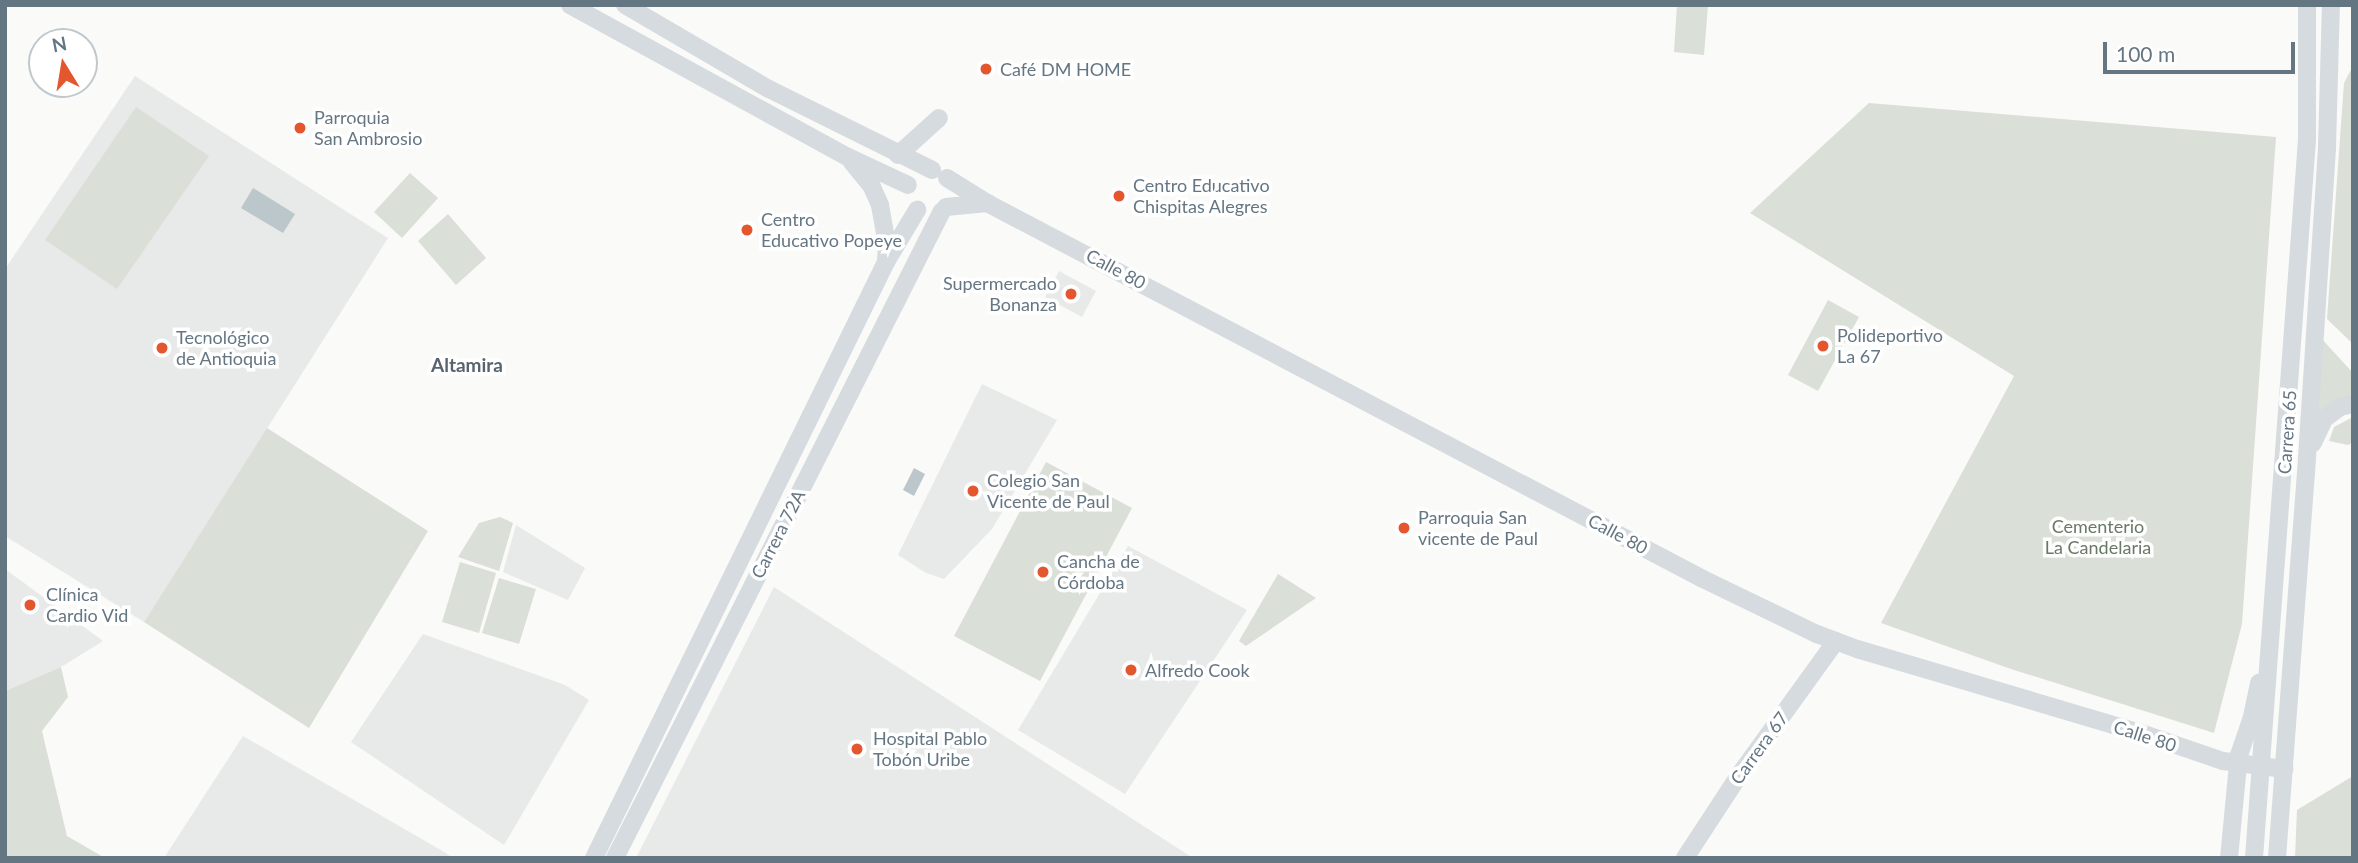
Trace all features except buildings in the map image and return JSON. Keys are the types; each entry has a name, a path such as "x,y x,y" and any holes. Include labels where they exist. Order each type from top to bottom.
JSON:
{"main road":[{"path":"570,5 848,157 908,185"},
{"name":"Calle 80","path":"625,5 769,89 939,174 989,204 1703,579 1836,641 2237,765 2284,769"},
{"name":"Carrera 65","path":"2254,858 2263,767 2307,140 2307,5"},
{"name":"Carrera 65","path":"2277,858 2327,146 2331,5"},
{"path":"898,155 939,118"},
{"path":"848,157 861,171 880,205 887,243 886,262"},
{"path":"944,209 952,190 939,174 917,173 908,185 908,199 917,210 929,214 944,209 989,204"},
{"name":"Carrera 72A","path":"615,858 944,209"},
{"name":"Carrera 72A","path":"593,858 886,262 917,210"},
{"path":"2306,473 2319,426 2334,410 2353,404"},
{"path":"779,478 802,487"},
{"path":"2229,858 2237,765 2253,713 2275,599"},
{"name":"Carrera 67","path":"1685,858 1740,774 1836,641"}],"shaded area":[{"name":"Tecnológico de Antioquia","path":"135,76 388,238 144,622 5,536 5,269"},
{"path":"253,188 295,214 283,233 241,208"},
{"name":"Supermercado Bonanza","path":"1059,271 1096,291 1082,317 1045,297"},
{"name":"Colegio San Vicente de Paul","path":"982,384 1057,420 992,529 944,579 926,573 898,555"},
{"path":"914,468 925,474 914,496 903,490"},
{"path":"516,525 585,568 568,600 503,572"},
{"name":"Alfredo Cook","path":"1128,546 1247,610 1125,794 1018,730"},
{"name":"Clínica Cardio Vid","path":"5,569 103,641 61,667 5,691"},
{"name":"Hospital Pablo Tobón Uribe","path":"774,587 1193,858 636,858"},
{"path":"423,634 565,685 589,700 504,845 351,742"},
{"path":"243,736 446,853 452,858 164,858"}],"green space":[{"path":"1677,5 1708,5 1704,55 1674,52"},
{"path":"2353,66 2353,344 2327,319 2344,83"},
{"name":"Cementerio La Candelaria","path":"1869,103 2276,137 2242,624 2214,733 2011,669 1881,623 2014,376 1750,213"},
{"path":"136,107 209,156 117,289 45,240"},
{"path":"410,173 438,198 402,238 374,212"},
{"path":"448,214 486,258 456,285 418,241"},
{"name":"Polideportivo La 67","path":"1828,300 1859,317 1818,391 1788,375"},
{"path":"2321,338 2353,373 2353,398 2319,412"},
{"path":"2353,417 2353,442 2348,445 2329,441 2334,427"},
{"path":"267,428 428,531 309,728 144,622"},
{"name":"Cancha de Córdoba","path":"1046,462 1132,508 1040,681 954,636"},
{"path":"500,517 513,523 499,571 458,557 479,523"},
{"path":"460,562 496,573 479,633 442,622"},
{"path":"1278,574 1316,598 1246,646 1239,641"},
{"path":"499,578 536,589 519,644 482,633"},
{"path":"61,667 68,697 42,731 67,836 105,858 5,858 5,691"},
{"path":"2353,776 2353,858 2295,858 2297,810"}],"place":[{"name":"Café DM HOME","path":"986,69"},
{"name":"Parroquia San Ambrosio","path":"300,128"},
{"name":"Centro Educativo Chispitas Alegres","path":"1119,196"},
{"name":"Centro Educativo Popeye","path":"747,230"},
{"name":"Supermercado Bonanza","path":"1071,294"},
{"name":"Polideportivo La 67","path":"1823,346"},
{"name":"Tecnológico de Antioquia","path":"162,348"},
{"name":"Colegio San Vicente de Paul","path":"973,491"},
{"name":"Parroquia San vicente de Paul","path":"1404,528"},
{"name":"Cancha de Córdoba","path":"1043,572"},
{"name":"Clínica Cardio Vid","path":"30,605"},
{"name":"Alfredo Cook","path":"1131,670"},
{"name":"Hospital Pablo Tobón Uribe","path":"857,749"}],"district":[{"name":"Altamira","path":"467,365"}]}
